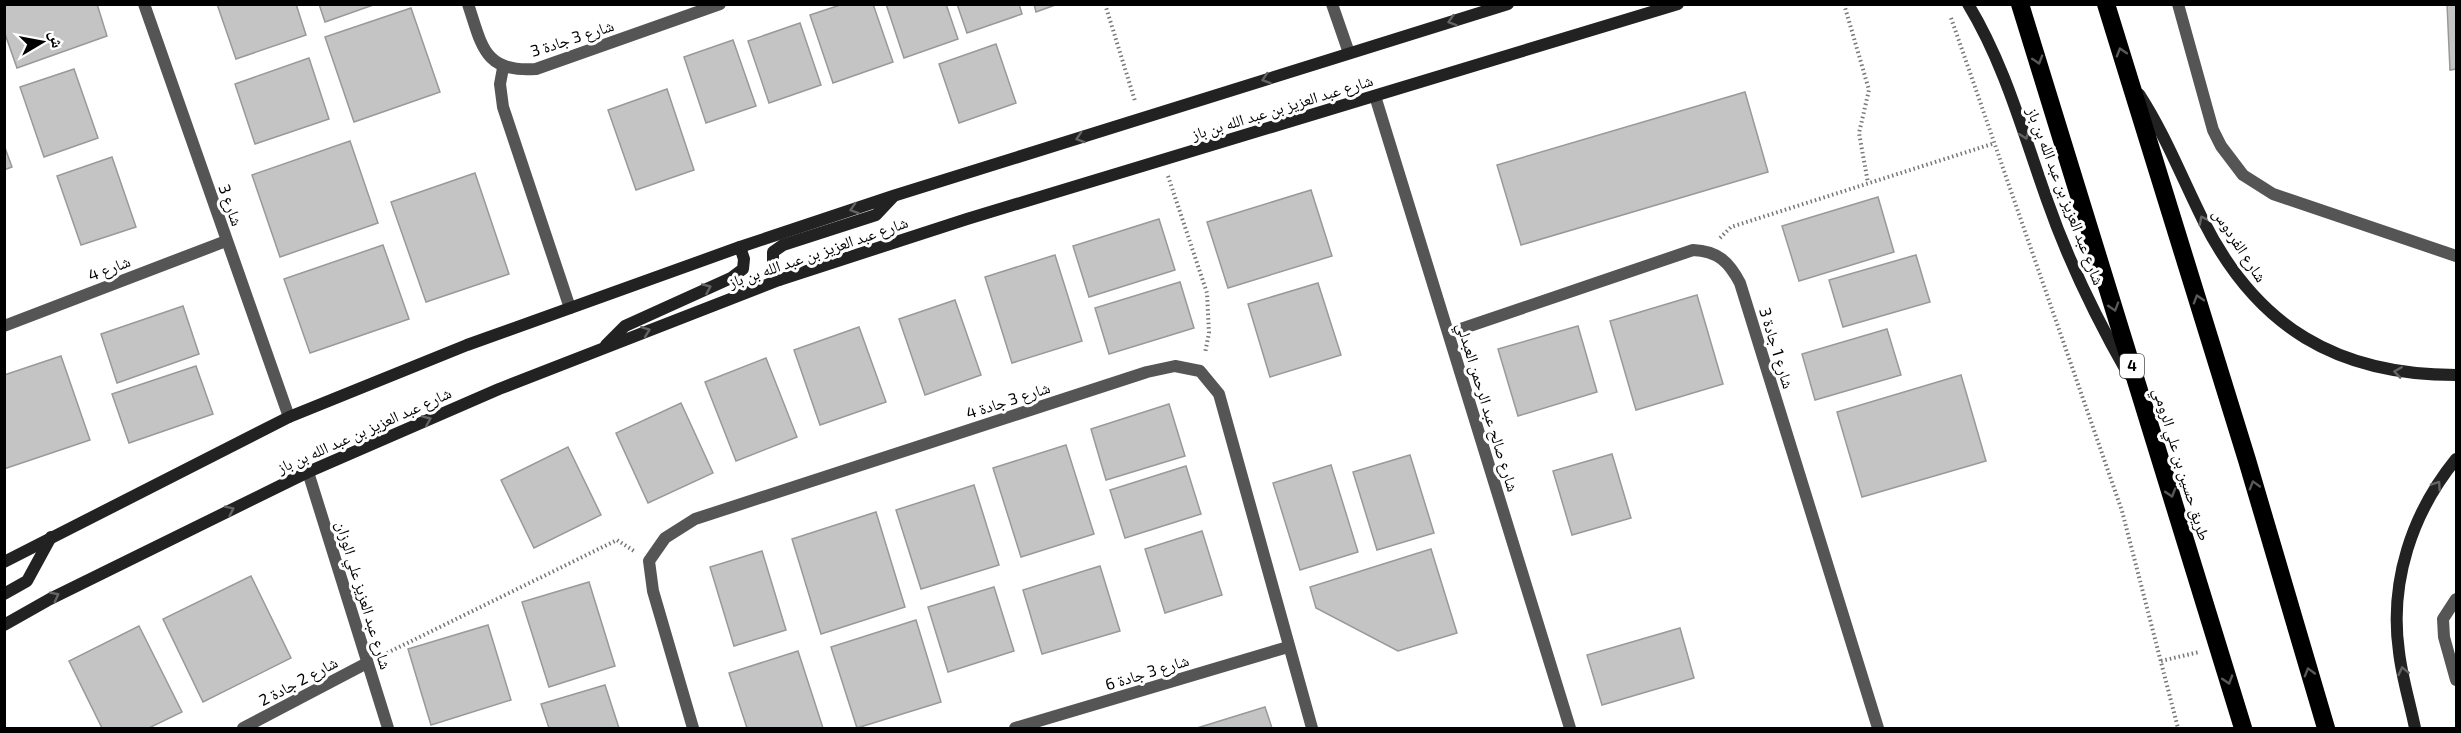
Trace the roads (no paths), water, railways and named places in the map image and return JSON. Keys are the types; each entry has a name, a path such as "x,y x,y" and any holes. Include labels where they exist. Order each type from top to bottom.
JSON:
{"highway":[{"name":"طريق حسين بن علي الرومي","path":"2020,4 2243,729"},
{"path":"2106,4 2247,460 2326,729"}],"street":[{"name":"شارع 3","path":"144,4 289,417"},
{"path":"468,4 481,42 494,61 503,68 500,84 502,107 570,308"},
{"name":"شارع 3 جادة 3","path":"503,68 536,69 720,4"},
{"path":"1332,4 1349,53"},
{"name":"شارع عبد العزيز بن عبد الله بن باز","path":"4,562 51,536 289,417 467,345 740,247 893,196 1508,4"},
{"name":"شارع عبد العزيز بن عبد الله بن باز","path":"4,625 50,599 308,472 498,389 779,280 1162,160 1678,4"},
{"name":"شارع عبد العزيز بن عبد الله بن باز","path":"1968,4 2002,69 2066,250 2108,338 2141,396"},
{"path":"2178,4 2213,130 2221,146 2243,175 2257,186 2282,198 2457,256"},
{"name":"شارع الفردوس","path":"2129,77 2162,132 2204,222 2221,251 2261,304 2308,340 2361,363 2418,375 2457,375"},
{"name":"شارع صالح عبد الرحمن العبدلي","path":"1376,96 1570,729"},
{"path":"779,280 772,265 773,252 783,245 876,215 893,196"},
{"name":"شارع 4","path":"4,326 226,241"},
{"path":"603,348 625,326 731,278 743,269 744,259 740,247"},
{"name":"شارع 1 جادة 3","path":"1449,333 1693,250 1708,251 1729,263 1740,283 1878,729"},
{"name":"شارع 3 جادة 4","path":"693,729 653,591 650,561 665,538 694,519 1147,372 1175,366 1200,371 1219,394 1288,647"},
{"path":"2415,729 2399,651 2397,618 2399,584 2406,551 2417,519 2429,496 2457,459"},
{"name":"شارع عبد العزيز علي الوزان","path":"308,472 388,729"},
{"path":"4,594 27,581 51,536"},
{"path":"2457,599 2443,619 2444,637 2457,680"},
{"path":"1288,647 1312,729"},
{"name":"شارع 3 جادة 6","path":"1015,729 1288,647"},
{"name":"شارع 2 جادة 2","path":"243,729 367,663"}]}
